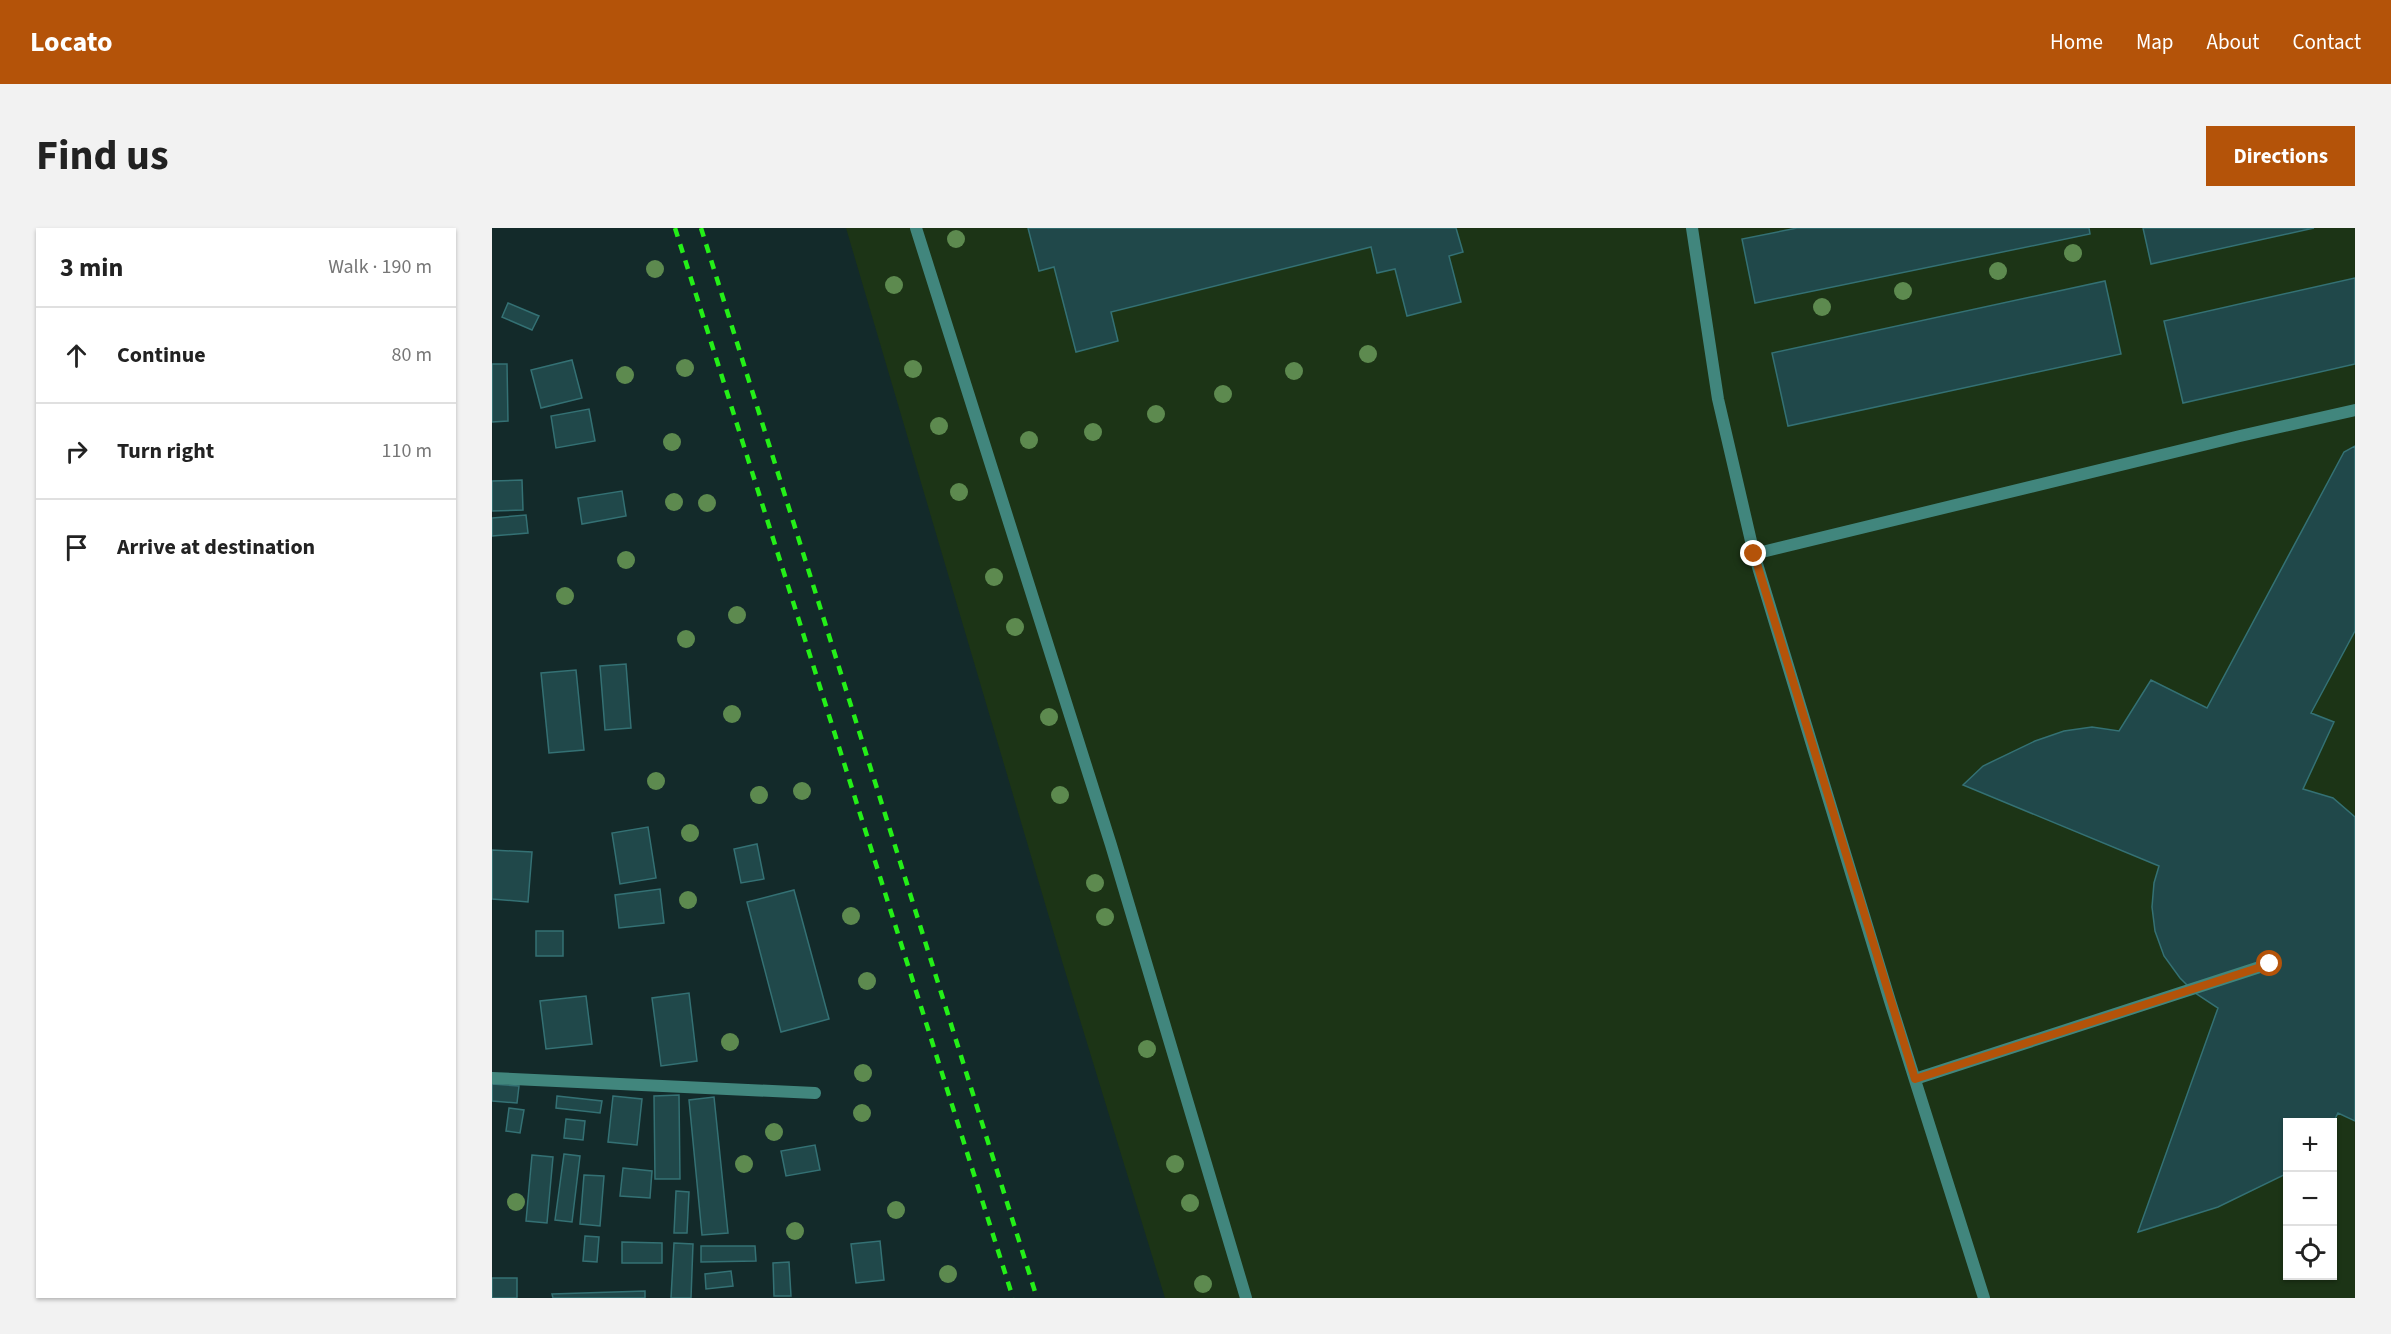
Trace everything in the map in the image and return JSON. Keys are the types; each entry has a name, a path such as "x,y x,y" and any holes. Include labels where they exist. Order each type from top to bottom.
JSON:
{"street":[{"path":"916,228 1111,845 1246,1298"},
{"path":"1692,228 1718,399 1754,554 1984,1298"},
{"path":"1754,554 2355,410"},
{"path":"1915,1079 2270,964"},
{"path":"492,1078 814,1093"}],"green space":[{"path":"846,228 2355,228 2355,1298 1165,1298 1062,961"}],"building":[{"path":"1028,228 1456,228 1463,252 1449,256 1461,302 1407,316 1395,269 1377,273 1371,247 1111,312 1118,341 1076,352 1054,267 1039,271"},
{"path":"1797,228 2089,228 2090,234 1755,303 1742,239"},
{"path":"2143,228 2314,228 2151,264"},
{"path":"2355,278 2355,364 2183,403 2164,321"},
{"path":"2105,281 2121,354 1788,426 1772,353"},
{"path":"508,303 539,316 532,330 502,317"},
{"path":"572,360 582,398 541,408 531,370"},
{"path":"492,364 507,364 508,421 492,422"},
{"path":"589,409 595,441 556,448 551,416"},
{"path":"2355,446 2355,631 2311,713 2334,722 2303,789 2333,798 2355,817 2355,1121 2338,1113 2336,1118 2283,1118 2283,1175 2218,1207 2138,1232 2218,1008 2195,993 2180,978 2164,956 2155,931 2152,907 2154,883 2159,866 1963,785 1983,766 2035,741 2064,731 2092,727 2119,731 2151,680 2207,708 2344,452"},
{"path":"522,480 523,510 492,511 492,481"},
{"path":"622,491 626,516 582,524 578,498"},
{"path":"526,515 528,533 492,536 492,518"},
{"path":"626,664 631,728 605,730 600,666"},
{"path":"576,670 584,750 549,753 541,673"},
{"path":"648,827 656,878 620,884 612,833"},
{"path":"757,844 764,879 741,883 734,849"},
{"path":"492,850 532,852 528,902 492,899"},
{"path":"660,889 664,923 619,928 615,895"},
{"path":"794,890 829,1019 781,1032 747,902"},
{"path":"536,931 563,931 563,956 536,956"},
{"path":"689,993 697,1061 661,1066 652,998"},
{"path":"586,996 592,1044 546,1049 540,1001"},
{"path":"492,1084 519,1086 517,1103 492,1101"},
{"path":"679,1095 680,1179 655,1179 654,1096"},
{"path":"557,1096 602,1101 600,1113 556,1108"},
{"path":"613,1096 642,1099 637,1145 608,1142"},
{"path":"714,1097 728,1233 702,1235 689,1100"},
{"path":"509,1108 524,1110 520,1133 506,1131"},
{"path":"566,1119 585,1121 583,1140 564,1138"},
{"path":"815,1145 820,1170 786,1176 781,1151"},
{"path":"564,1154 580,1156 572,1222 555,1220"},
{"path":"532,1155 553,1157 547,1223 526,1221"},
{"path":"623,1168 652,1171 650,1198 620,1196"},
{"path":"584,1175 604,1176 600,1226 580,1224"},
{"path":"676,1191 689,1192 687,1233 674,1233"},
{"path":"585,1236 599,1237 597,1262 583,1261"},
{"path":"880,1241 884,1280 856,1283 851,1244"},
{"path":"622,1242 662,1243 662,1263 622,1263"},
{"path":"674,1243 693,1244 691,1298 671,1298"},
{"path":"701,1246 755,1246 756,1261 701,1262"},
{"path":"789,1262 791,1296 774,1296 773,1263"},
{"path":"731,1271 733,1286 706,1289 705,1274"},
{"path":"492,1278 517,1278 517,1298 492,1298"},
{"path":"645,1291 645,1298 553,1298 552,1294"}],"railway":[{"path":"675,228 1013,1298"},
{"path":"701,228 1037,1298"}],"route":[{"path":"1754,554 1915,1079 2270,964"}]}
